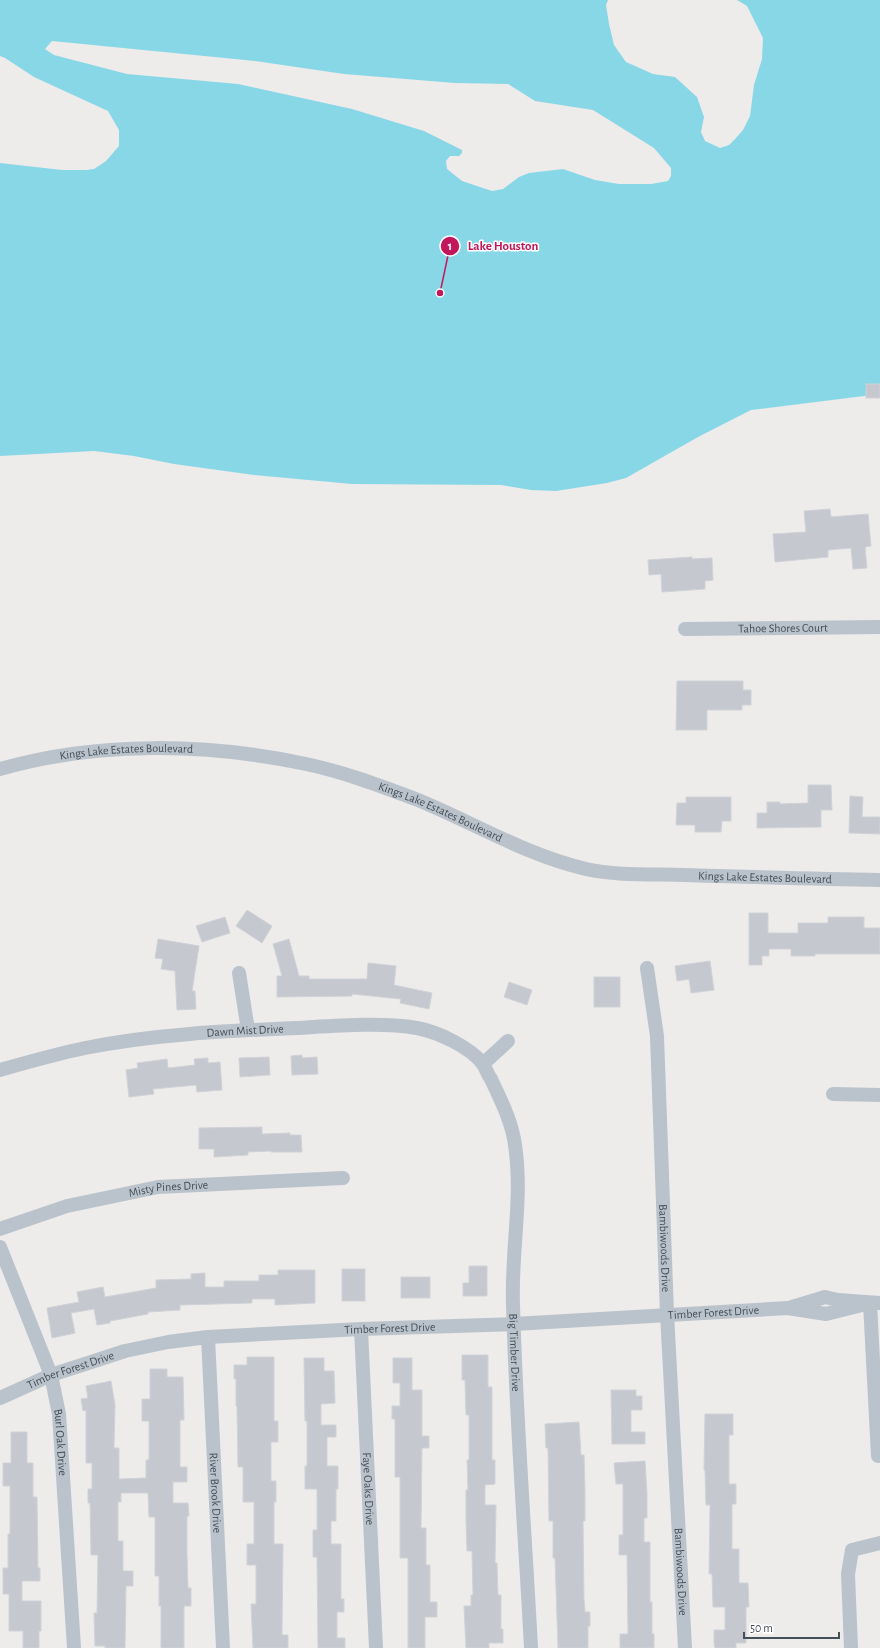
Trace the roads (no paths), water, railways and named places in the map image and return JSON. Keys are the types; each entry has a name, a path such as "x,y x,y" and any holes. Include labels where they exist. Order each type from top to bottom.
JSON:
{"street":[{"name":"Tahoe Shores Court","path":"685,629 880,628"},
{"name":"Kings Lake Estates Boulevard","path":"0,769 52,758 99,751 153,749 208,750 260,756 307,764 365,781 420,801 520,847 563,863 588,870 642,874 880,880"},
{"name":"Bambiwoods Drive","path":"647,968 657,1036 667,1314 685,1648"},
{"path":"238,973 248,1030"},
{"name":"Dawn Mist Drive","path":"0,1070 92,1046 162,1037 248,1030 329,1026 390,1026 416,1028 450,1040 470,1052 483,1064"},
{"path":"483,1064 508,1041"},
{"name":"Big Timber Drive","path":"483,1064 510,1122 516,1150 518,1171 513,1299 531,1648"},
{"path":"833,1094 880,1095"},
{"name":"Misty Pines Drive","path":"0,1229 67,1206 158,1187 343,1178"},
{"name":"Burl Oak Drive","path":"0,1247 51,1375 59,1414 74,1648"},
{"name":"Timber Forest Drive","path":"0,1398 51,1375 125,1351 154,1343 208,1337 514,1324 788,1308 826,1314 875,1303"},
{"path":"875,1303 878,1456"},
{"name":"Faye Oaks Drive","path":"361,1330 376,1648"},
{"name":"River Brook Drive","path":"208,1337 223,1648"},
{"path":"851,1648 848,1574 852,1550 880,1543"}],"water":[{"path":"0,0 608,0 606,5 614,45 626,62 653,74 675,77 697,97 704,117 701,132 705,141 720,148 729,145 736,138 743,130 750,116 754,85 762,59 763,38 747,6 737,0 880,0 880,394 751,410 698,437 626,478 607,483 556,491 531,490 501,485 352,484 254,475 94,451 0,456 0,163 62,170 94,169 106,161 119,146 119,130 108,111 34,77 0,56","holes":["52,41 255,61 344,74 455,83 508,84 535,101 593,110 654,148 671,168 671,176 668,181 651,184 619,184 595,180 563,169 529,173 519,177 503,189 492,191 462,181 447,169 446,161 450,156 459,156 462,153 462,150 424,131 352,109 238,84 127,74 54,55 45,49"]}],"place":[{"name":"Lake Houston","path":"440,293"}]}
